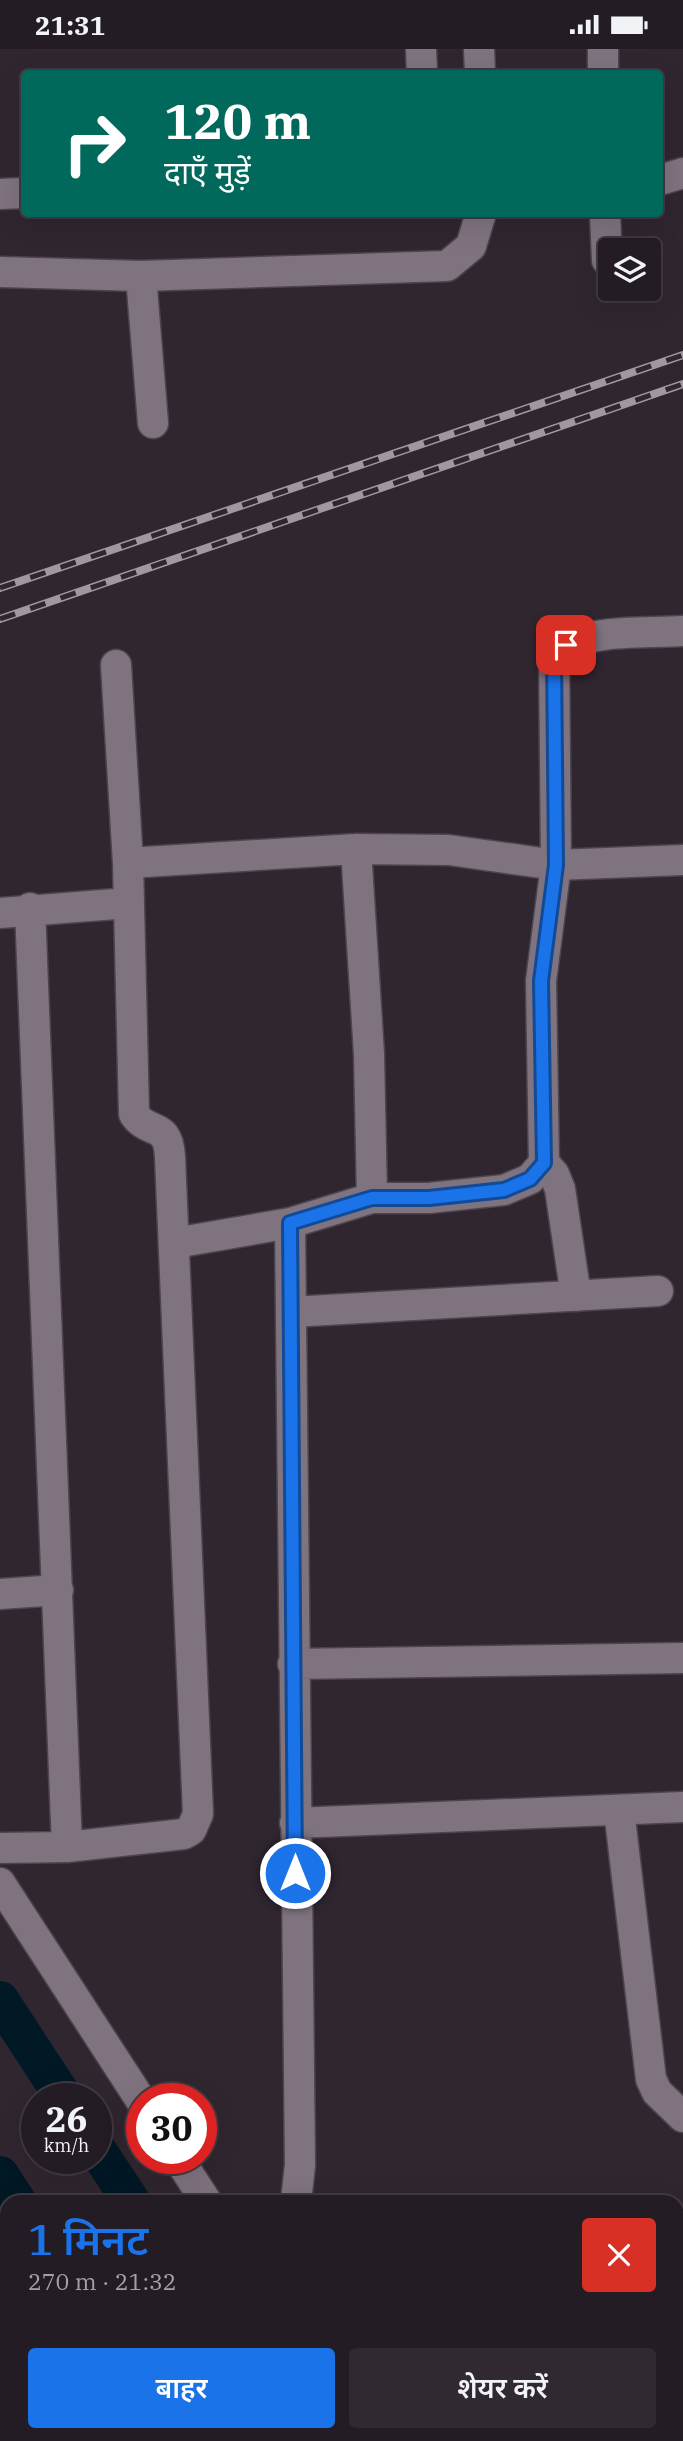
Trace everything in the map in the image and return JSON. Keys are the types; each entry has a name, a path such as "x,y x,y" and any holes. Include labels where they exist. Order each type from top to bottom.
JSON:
{"street":[{"path":"421,49 422,70"},
{"path":"479,49 480,70"},
{"path":"603,49 603,70"},
{"path":"663,179 683,173"},
{"path":"0,194 21,194"},
{"path":"0,272 141,276 447,266 471,246 480,217"},
{"path":"605,217 606,238"},
{"path":"141,276 153,423"},
{"path":"576,1296 560,1189 554,1174 544,1163 541,981 556,865 554,655 566,645 590,638 683,631"},
{"path":"0,1848 67,1847 184,1834 191,1830 198,1814 169,1141 158,1128 140,1122 134,1114 128,863 116,666"},
{"path":"356,849 369,1054 372,1198"},
{"path":"128,863 356,849 449,850 556,865 683,860"},
{"path":"0,913 30,908 128,903"},
{"path":"30,908 67,1847"},
{"path":"174,1243 290,1223 372,1198 429,1198 504,1190 530,1179 544,1163"},
{"path":"290,1223 300,2165 297,2195"},
{"path":"291,1312 658,1291"},
{"path":"0,1594 58,1590"},
{"path":"293,1664 683,1658"},
{"path":"295,1823 683,1807"},
{"path":"619,1810 651,2078 657,2092 683,2117"},
{"path":"0,1883 130,2083"},
{"path":"188,2174 202,2195"}],"waterway":[{"path":"0,2000 54,2083"},
{"path":"112,2172 127,2195"},
{"path":"0,2175 13,2195"}],"railway":[{"path":"0,588 683,355"},
{"path":"0,619 683,384"}],"route":[{"path":"295,1873 290,1223 372,1198 429,1198 504,1190 530,1179 544,1163 541,981 556,865 554,655 566,645"}]}
